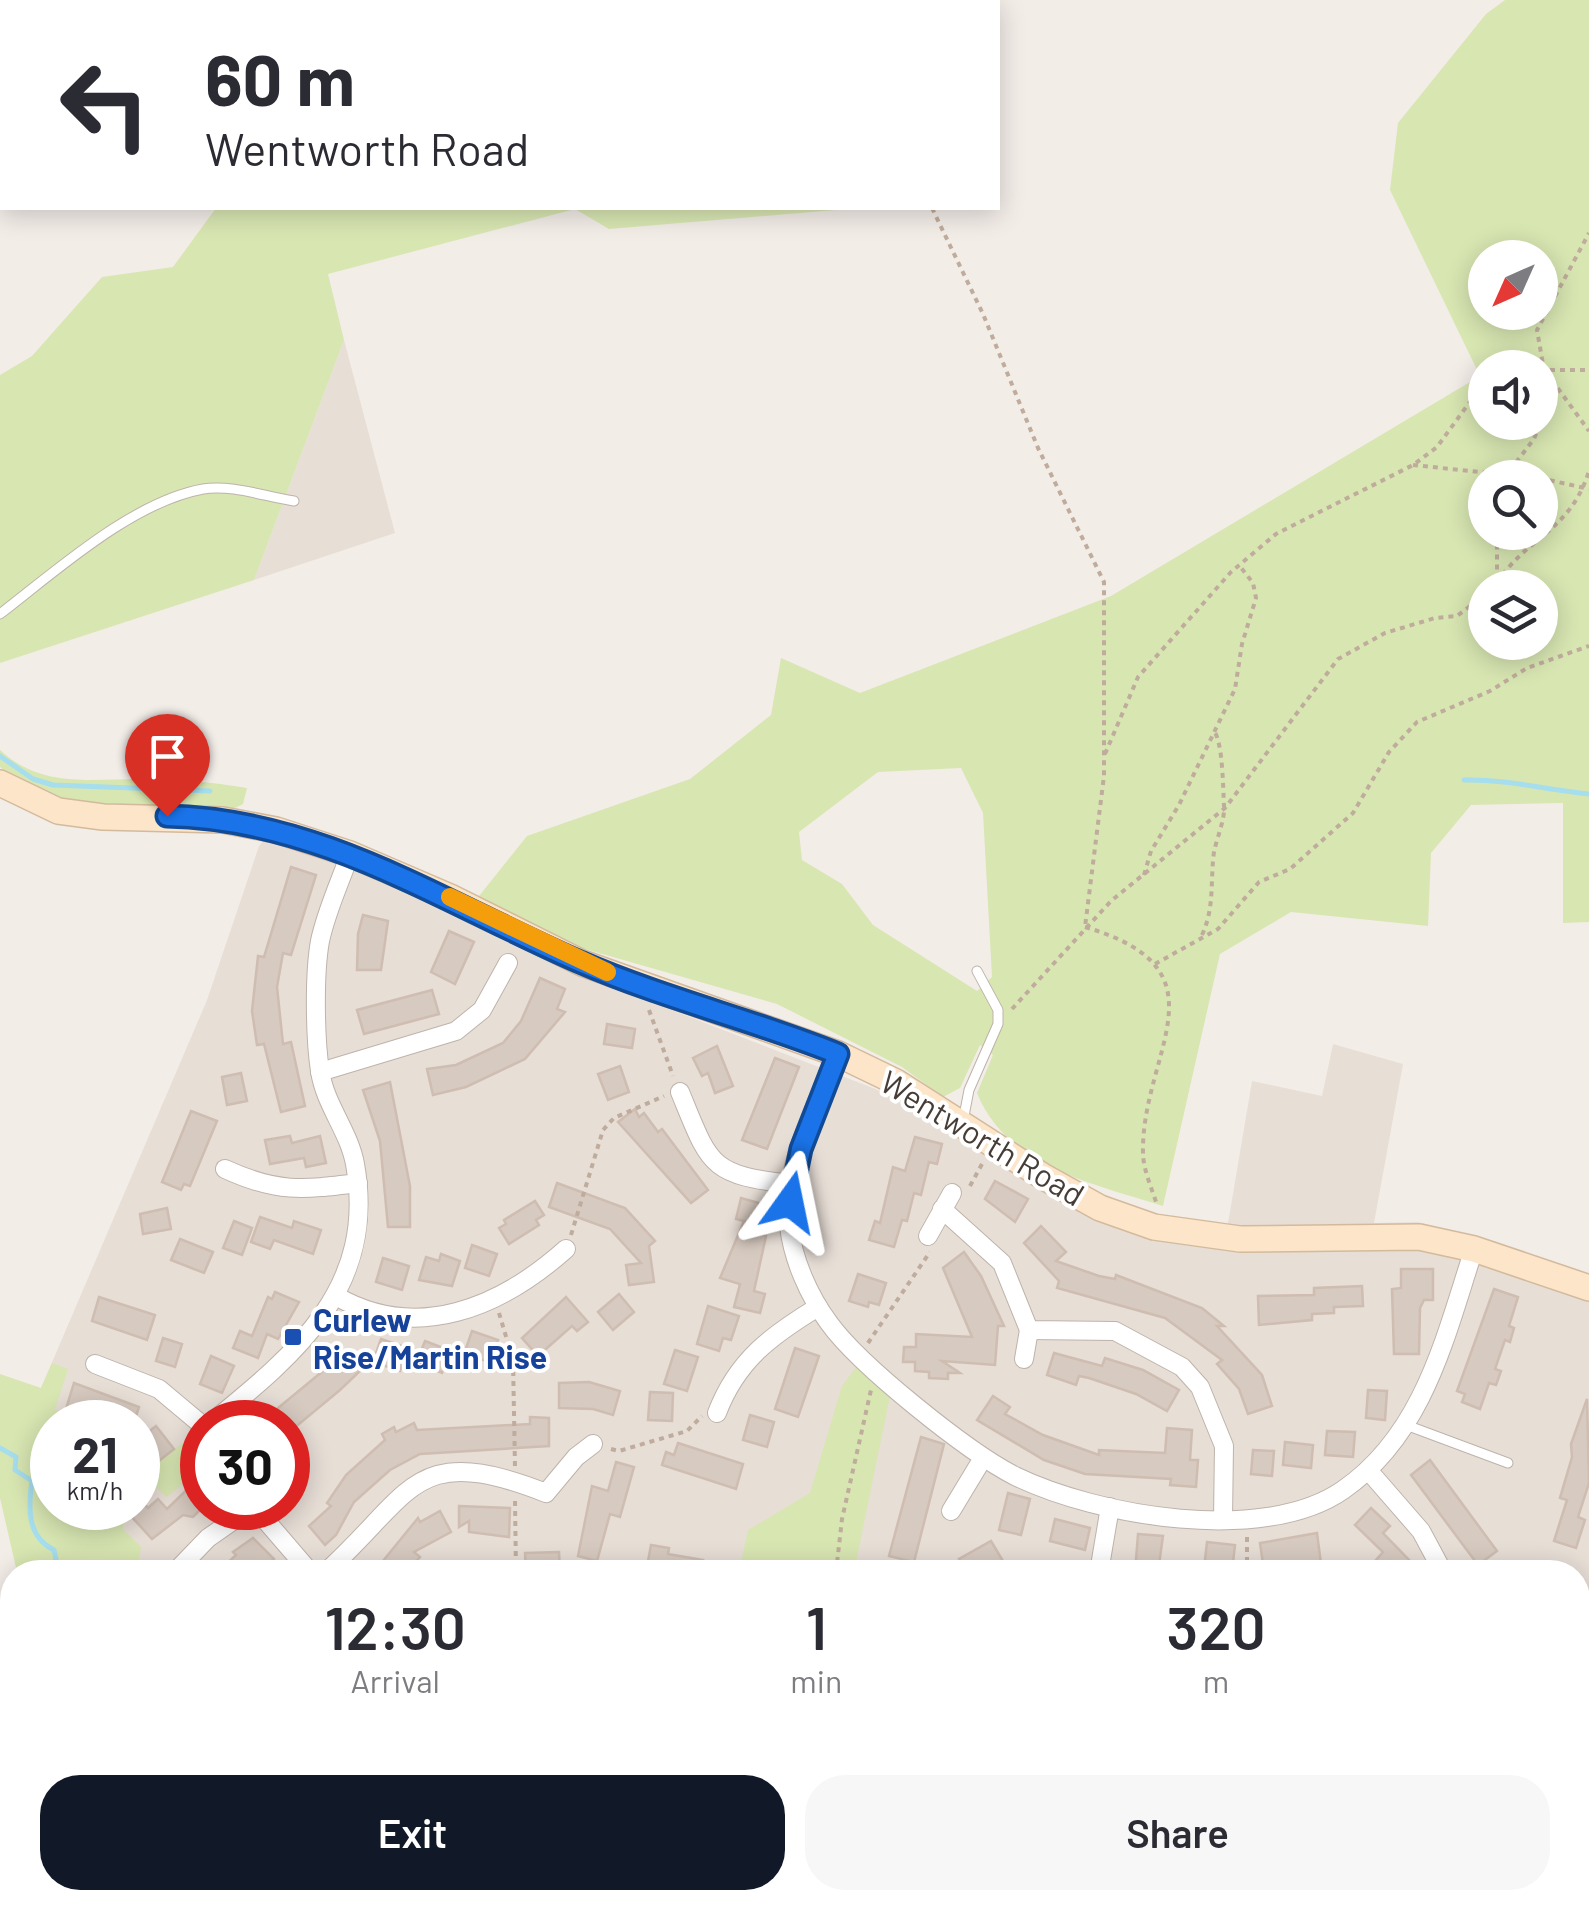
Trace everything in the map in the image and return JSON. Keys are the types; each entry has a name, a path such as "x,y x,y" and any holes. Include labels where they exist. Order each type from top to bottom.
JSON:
{"street":[{"name":"Wentworth Road","path":"0,783 42,806 72,814 223,820 350,854 450,897 582,963 767,1025 838,1054 896,1082 1100,1208 1154,1227 1240,1240 1418,1237 1474,1249 1589,1288"},
{"path":"237,1400 300,1346 336,1296 356,1233 358,1183 348,1140 320,1072 320,942 350,854"},
{"path":"320,1072 456,1031 482,1010 508,963"},
{"path":"838,1054 791,1184 788,1224 795,1256 818,1307 860,1355 983,1458 1044,1488 1110,1506 1222,1518 1280,1516 1313,1506 1368,1470 1406,1425 1429,1382 1474,1249"},
{"path":"680,1092 702,1144 721,1169 748,1179 791,1184"},
{"path":"225,1169 260,1185 288,1190 358,1183"},
{"path":"928,1236 952,1193"},
{"path":"942,1210 1002,1263 1029,1330 1024,1359"},
{"path":"336,1296 366,1312 402,1320 442,1315 494,1299 542,1271 566,1249"},
{"path":"716,1413 736,1371 749,1356 818,1307"},
{"path":"1029,1330 1115,1331 1182,1367 1200,1386 1224,1446 1222,1518"},
{"path":"95,1364 159,1389 180,1407"},
{"path":"338,1560 410,1487 440,1474 467,1469 515,1480 546,1493 576,1457 593,1444"},
{"path":"951,1511 983,1458"},
{"path":"1368,1470 1421,1532 1436,1560"},
{"path":"1101,1560 1110,1506"},
{"path":"187,1560 220,1530"},
{"path":"273,1530 299,1560"}],"lane":[{"path":"0,614 120,526 183,495 205,489 228,490 294,501"},
{"path":"962,1124 969,1090 998,1024 998,1010 977,971"},
{"path":"1406,1425 1508,1463"}],"path":[{"path":"933,210 983,314 1038,448 1104,582 1104,756 1085,928"},
{"path":"1540,350 1537,330 1589,233"},
{"path":"1558,369 1589,370"},
{"path":"1558,390 1589,430"},
{"path":"1104,756 1138,677 1239,564 1276,534 1413,465 1437,448 1468,405"},
{"path":"1517,460 1532,440"},
{"path":"1413,465 1468,471"},
{"path":"1506,570 1548,536 1580,500 1589,470"},
{"path":"1558,482 1586,488"},
{"path":"1141,879 1151,851 1179,806 1234,689 1256,598 1252,583 1239,564"},
{"path":"998,1024 1085,928 1225,808 1338,659 1385,633 1435,618 1457,616 1468,608"},
{"path":"1155,964 1218,929 1259,882 1290,870 1352,813 1389,752 1417,722 1490,691 1527,668 1589,646"},
{"path":"1201,938 1212,904 1213,858 1225,808 1219,780 1222,748 1214,731"},
{"path":"1085,928 1140,946 1155,964 1172,1013 1155,1072 1142,1155 1158,1206"},
{"path":"566,1249 602,1130 627,1112 680,1092 640,984"},
{"path":"952,1193 968,1190 991,1143"},
{"path":"860,1355 930,1253 928,1236"},
{"path":"494,1299 513,1360 516,1560"},
{"path":"838,1560 871,1388 880,1373"},
{"path":"593,1444 619,1451 687,1431 702,1416 716,1413"},
{"path":"1247,1518 1248,1560"}],"shaded area":[{"path":"344,340 395,533 254,580"},
{"path":"278,823 571,971 878,1090 1121,1227 1224,1247 1252,1081 1322,1096 1333,1044 1403,1064 1374,1223 1418,1222 1494,1241 1589,1273 1589,1560 70,1560 81,1530 160,1530 160,1400 45,1400 41,1388 207,1000 259,846"}],"green space":[{"path":"1505,0 1589,0 1589,922 1563,923 1563,803 1471,805 1431,853 1428,926 1291,912 1220,954 1163,1206 1055,1169 1009,1139 977,1093 993,1055 980,1045 960,1088 943,1097 902,1067 777,1004 571,945 479,896 527,836 690,779 771,715 781,658 860,693 1111,596 1468,383 1468,440 1558,440 1558,350 1468,351 1390,190 1398,123 1486,14","holes":["961,768 983,813 992,977 977,991 873,925 842,884 802,860 799,832 878,772"]},
{"path":"215,210 571,210 328,274 344,340 254,580 0,663 0,375 32,356 102,277 173,267"},
{"path":"577,210 835,210 609,229"},
{"path":"0,750 32,771 66,779 166,780 247,788 243,804 233,809 81,803 25,785 0,767"},
{"path":"52,1363 68,1369 58,1400 30,1400 30,1530 124,1530 141,1547 139,1560 14,1560 0,1498 0,1374 41,1388"},
{"path":"857,1366 890,1396 856,1560 742,1560 748,1530 810,1493 842,1386"},
{"path":"180,1445 180,1486 166,1497 160,1491 160,1460"}],"building":[{"path":"291,867 316,875 291,955 283,953 277,987 283,1044 291,1042 305,1106 281,1112 264,1044 257,1045 252,1011 258,956 264,957"},
{"path":"363,915 388,921 381,970 357,970"},
{"path":"449,931 474,942 455,984 431,972"},
{"path":"540,978 565,989 557,1009 565,1012 525,1059 466,1087 433,1095 427,1069 456,1065 503,1043 521,1021"},
{"path":"432,990 439,1014 364,1034 357,1010"},
{"path":"607,1024 635,1029 632,1048 604,1044"},
{"path":"717,1046 733,1086 715,1093 708,1073 702,1076 693,1058"},
{"path":"775,1058 799,1067 767,1149 742,1140"},
{"path":"620,1066 629,1092 608,1100 598,1074"},
{"path":"241,1073 247,1101 227,1105 222,1077"},
{"path":"390,1082 410,1186 410,1227 388,1227 380,1141 363,1090"},
{"path":"635,1109 639,1117 644,1113 658,1132 662,1129 708,1190 691,1203 618,1122"},
{"path":"191,1111 217,1121 190,1186 184,1184 181,1190 162,1182"},
{"path":"290,1136 292,1143 320,1136 326,1163 306,1167 304,1158 270,1164 265,1140"},
{"path":"915,1137 942,1144 937,1164 929,1162 921,1195 914,1193 907,1221 902,1220 894,1247 869,1240 875,1221 880,1223 893,1167 905,1171"},
{"path":"995,1181 1028,1199 1015,1222 985,1199"},
{"path":"557,1183 625,1208 655,1241 649,1246 654,1282 629,1285 626,1265 641,1263 610,1229 549,1207"},
{"path":"741,1198 766,1205 759,1233 766,1236 754,1291 765,1294 760,1313 734,1307 740,1284 720,1278 744,1221 736,1219"},
{"path":"535,1201 544,1215 536,1220 539,1225 509,1244 499,1228 506,1224 504,1220"},
{"path":"167,1208 171,1229 143,1234 140,1214"},
{"path":"260,1217 292,1228 294,1221 321,1230 313,1254 274,1240 270,1249 251,1242"},
{"path":"234,1221 252,1228 242,1255 223,1248"},
{"path":"1041,1226 1066,1252 1056,1261 1099,1276 1115,1279 1116,1275 1202,1308 1224,1326 1217,1326 1262,1375 1272,1406 1248,1414 1239,1389 1217,1364 1222,1360 1165,1318 1057,1288 1059,1281 1024,1243"},
{"path":"180,1239 213,1252 204,1273 171,1260"},
{"path":"472,1245 497,1254 489,1276 465,1268"},
{"path":"964,1252 981,1276 1004,1326 998,1326 995,1365 942,1361 960,1373 948,1373 948,1379 929,1378 929,1372 915,1371 915,1362 903,1362 904,1347 916,1347 916,1334 972,1337 943,1268"},
{"path":"441,1254 460,1261 452,1286 419,1280 426,1257 439,1261"},
{"path":"383,1258 409,1266 402,1290 376,1282"},
{"path":"1401,1269 1433,1269 1433,1300 1424,1300 1420,1308 1419,1354 1394,1354 1392,1289 1401,1288"},
{"path":"858,1274 886,1283 879,1305 869,1302 868,1307 849,1301"},
{"path":"1362,1286 1363,1306 1334,1307 1334,1313 1312,1314 1312,1320 1259,1325 1258,1296 1314,1295 1314,1288"},
{"path":"1494,1289 1518,1297 1509,1326 1514,1328 1510,1342 1505,1340 1495,1369 1501,1371 1496,1385 1489,1383 1480,1409 1462,1402 1465,1394 1457,1391"},
{"path":"275,1292 299,1302 278,1339 267,1334 258,1358 233,1348 240,1331 252,1336 268,1297 272,1299"},
{"path":"619,1294 634,1312 613,1330 598,1312"},
{"path":"99,1297 155,1315 147,1340 92,1321"},
{"path":"566,1297 588,1322 577,1331 572,1326 538,1356 522,1338"},
{"path":"708,1306 739,1316 731,1340 723,1338 719,1351 697,1344"},
{"path":"472,1331 498,1340 490,1362 464,1354"},
{"path":"163,1338 182,1344 175,1367 156,1361"},
{"path":"381,1339 408,1348 400,1371 373,1362"},
{"path":"425,1341 451,1351 442,1373 416,1363"},
{"path":"795,1348 819,1356 798,1417 775,1409"},
{"path":"341,1349 360,1371 310,1415 310,1400 288,1400 329,1366 326,1362"},
{"path":"675,1350 698,1357 687,1391 664,1384"},
{"path":"1054,1353 1102,1366 1105,1358 1143,1370 1179,1390 1167,1411 1136,1394 1089,1378 1079,1376 1076,1385 1047,1375"},
{"path":"211,1356 234,1366 222,1393 200,1384"},
{"path":"589,1382 620,1391 613,1415 593,1409 559,1408 559,1383"},
{"path":"74,1383 120,1400 69,1400"},
{"path":"1368,1390 1387,1391 1385,1420 1366,1418"},
{"path":"650,1392 673,1393 672,1421 648,1420"},
{"path":"993,1396 1010,1407 1005,1414 1043,1435 1099,1455 1099,1450 1165,1453 1167,1428 1192,1430 1190,1460 1198,1460 1196,1487 1170,1485 1171,1479 1085,1474 1044,1460 977,1420"},
{"path":"1587,1399 1589,1483 1578,1517 1585,1520 1576,1548 1554,1541 1567,1500 1560,1498 1572,1457 1571,1444"},
{"path":"750,1415 774,1422 767,1447 743,1440"},
{"path":"530,1417 549,1418 549,1446 420,1454 390,1470 354,1502 336,1535 325,1545 310,1527 331,1506 327,1503 346,1475 385,1440 382,1434 394,1427 396,1432 414,1423 417,1430 530,1424"},
{"path":"160,1431 174,1449 160,1460"},
{"path":"1327,1431 1355,1432 1353,1457 1325,1455"},
{"path":"921,1437 944,1444 915,1560 889,1556"},
{"path":"1285,1442 1313,1445 1311,1468 1283,1465"},
{"path":"678,1443 743,1464 736,1489 662,1465 666,1452 674,1455"},
{"path":"1253,1450 1274,1451 1272,1476 1251,1474"},
{"path":"1430,1460 1497,1551 1485,1560 1474,1560 1411,1475"},
{"path":"616,1462 634,1467 620,1517 610,1514 597,1560 578,1556 592,1486 608,1491"},
{"path":"1008,1493 1030,1499 1021,1535 999,1530"},
{"path":"180,1496 180,1517 152,1539 144,1530 160,1530 160,1501 167,1509"},
{"path":"459,1506 510,1508 509,1537 469,1532 469,1521 459,1527"},
{"path":"1371,1508 1390,1526 1383,1533 1409,1560 1376,1560 1383,1552 1355,1525"},
{"path":"440,1511 451,1532 414,1552 420,1557 417,1560 384,1560 418,1518 420,1522"},
{"path":"1055,1519 1090,1528 1085,1550 1050,1541"},
{"path":"1317,1533 1320,1560 1262,1560 1260,1543"},
{"path":"1138,1534 1163,1536 1160,1560 1136,1560"},
{"path":"253,1538 274,1559 231,1560 236,1555 233,1552"},
{"path":"991,1541 1002,1560 960,1560"},
{"path":"1207,1542 1235,1545 1233,1560 1205,1560"},
{"path":"651,1545 669,1548 668,1554 703,1560 648,1560"},
{"path":"559,1552 559,1560 525,1560 525,1553"}],"waterway":[{"path":"0,756 33,779 53,785 210,791"},
{"path":"1464,780 1589,794"},
{"path":"0,1448 16,1457 15,1470 32,1481 31,1521 39,1538 54,1550 55,1560"}],"slow traffic":[{"path":"450,897 607,972"}],"place":[{"name":"Curlew Rise/Martin Rise","path":"293,1337"}],"route":[{"path":"167,816 223,820 276,830 350,854 450,897 582,963 668,995 767,1025 838,1054 801,1149 790,1202"}]}
